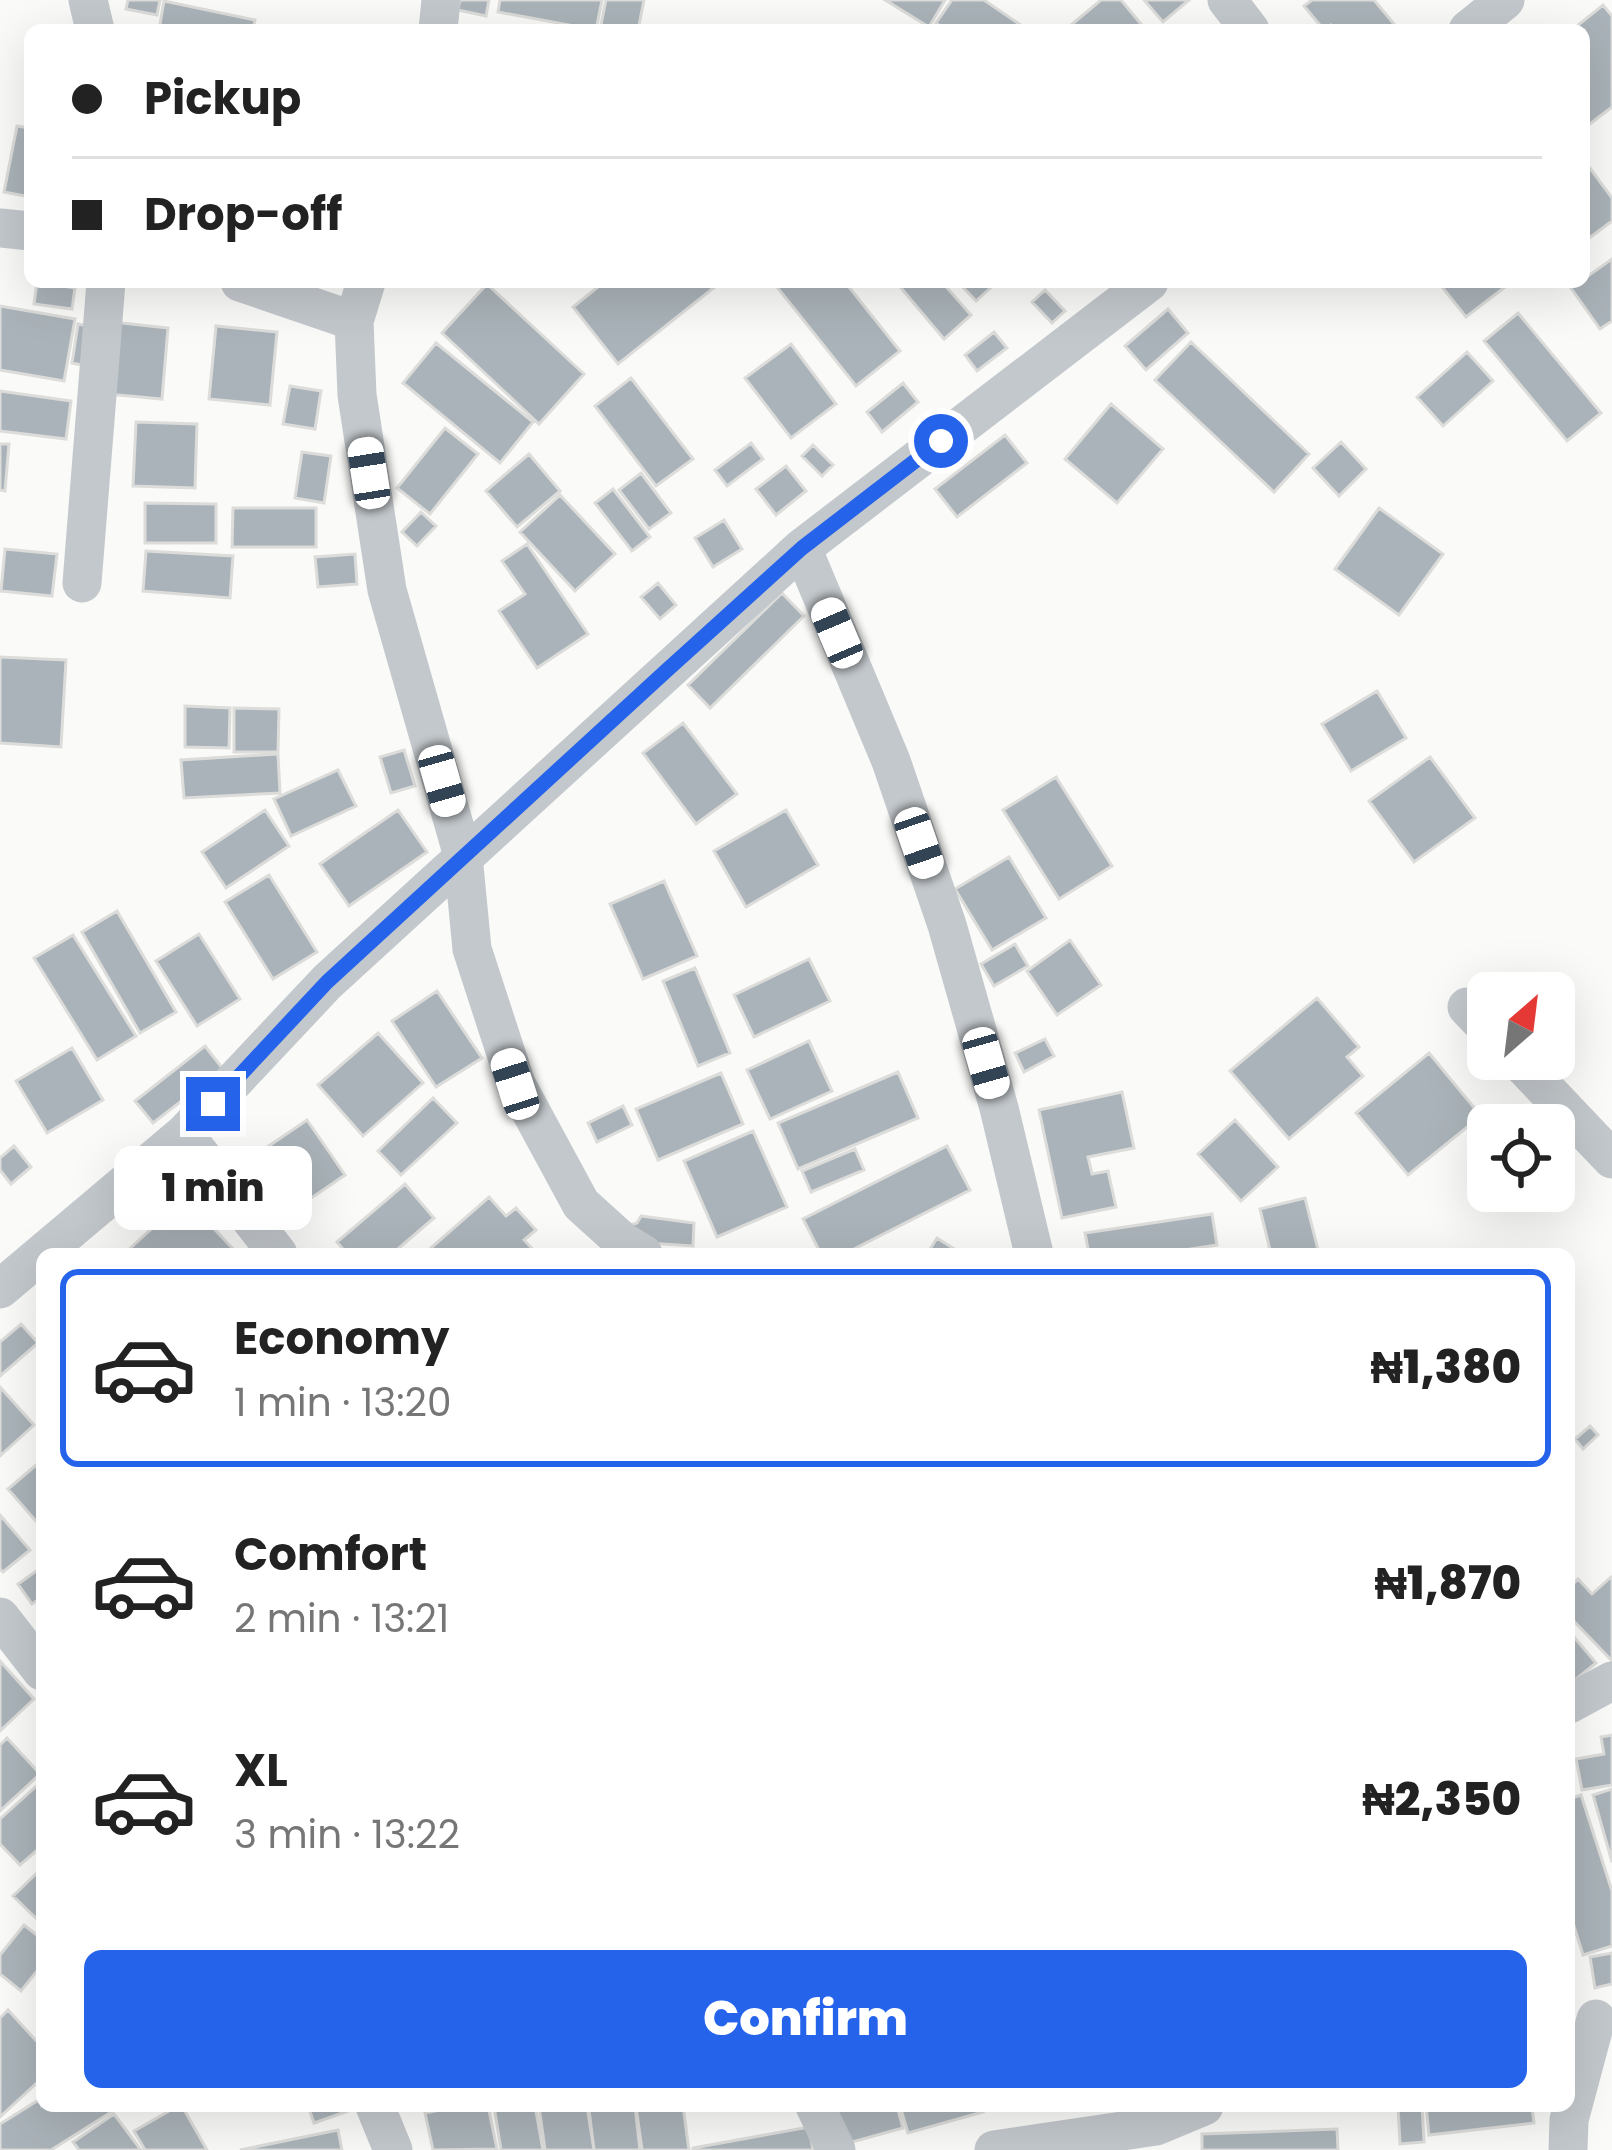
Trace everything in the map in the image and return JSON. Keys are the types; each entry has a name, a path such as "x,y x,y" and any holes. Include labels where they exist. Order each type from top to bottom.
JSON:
{"street":[{"path":"1227,0 1245,24"},
{"path":"1475,24 1505,0"},
{"path":"82,583 106,288"},
{"path":"258,288 354,321"},
{"path":"363,288 354,321 357,395 387,590 463,856 472,949 515,1084 581,1204 633,1248"},
{"path":"48,1248 184,1134 327,982 802,548 1141,288"},
{"path":"802,548 891,760 946,925 999,1108 1033,1248"},
{"path":"1537,1080 1612,1160"},
{"path":"184,1134 273,1248"},
{"path":"0,1288 36,1258"},
{"path":"0,1618 36,1663"},
{"path":"1575,1701 1612,1681"},
{"path":"1575,2094 1592,2019"},
{"path":"377,2112 393,2150"},
{"path":"818,2112 836,2150"},
{"path":"994,2150 1148,2138 1194,2112"},
{"path":"1568,2150 1571,2112"}],"building":[{"path":"128,0 160,0 157,15 126,9"},
{"path":"460,0 489,0 486,16 458,10"},
{"path":"500,0 602,0 597,24 563,24 498,12"},
{"path":"606,0 644,0 639,24 601,24"},
{"path":"885,0 945,0 931,24"},
{"path":"952,0 984,0 1019,24 937,24"},
{"path":"1101,0 1121,0 1141,24 1072,24"},
{"path":"1144,0 1189,0 1163,22"},
{"path":"1312,0 1374,0 1394,24 1319,24 1304,6"},
{"path":"164,1 255,20 254,24 160,24"},
{"path":"1603,5 1612,16 1612,107 1590,124 1590,24 1579,24"},
{"path":"17,126 24,127 24,196 4,192"},
{"path":"1590,168 1612,198 1612,221 1590,238"},
{"path":"1612,259 1612,321 1600,329 1571,288 1590,288 1590,275"},
{"path":"36,288 75,288 72,309 34,304"},
{"path":"483,288 491,288 584,374 539,424 442,333"},
{"path":"597,288 713,288 618,364 573,307"},
{"path":"778,288 850,288 900,351 856,386"},
{"path":"901,288 947,288 971,315 944,339"},
{"path":"964,288 990,288 976,301"},
{"path":"1443,288 1504,288 1466,317"},
{"path":"1045,290 1065,311 1052,323 1032,302"},
{"path":"0,306 75,319 64,381 0,370"},
{"path":"1168,309 1188,333 1146,370 1125,346"},
{"path":"1518,313 1601,413 1567,441 1484,341"},
{"path":"113,322 168,328 162,399 107,394"},
{"path":"78,324 88,326 82,365 72,363"},
{"path":"216,326 277,332 270,405 209,399"},
{"path":"994,332 1007,348 977,371 965,355"},
{"path":"1191,342 1309,454 1274,492 1155,380"},
{"path":"436,343 533,422 500,463 403,383"},
{"path":"791,344 836,404 791,438 745,378"},
{"path":"1467,352 1493,381 1443,426 1417,397"},
{"path":"631,378 693,459 656,486 595,406"},
{"path":"903,383 918,402 882,432 867,412"},
{"path":"290,386 321,391 315,429 283,424"},
{"path":"0,391 71,401 66,439 0,431"},
{"path":"1111,404 1163,449 1117,503 1065,459"},
{"path":"136,422 197,424 195,488 133,486"},
{"path":"445,428 478,454 430,514 397,488"},
{"path":"1005,435 1027,463 957,517 935,489"},
{"path":"1341,442 1366,469 1339,496 1313,468"},
{"path":"751,443 763,459 727,486 715,470"},
{"path":"0,444 9,444 5,491 0,490"},
{"path":"813,445 833,465 822,476 802,456"},
{"path":"302,452 331,456 324,503 295,498"},
{"path":"529,454 560,491 517,527 486,491"},
{"path":"786,466 806,491 776,515 756,489"},
{"path":"641,473 671,513 649,529 619,490"},
{"path":"613,489 650,537 632,551 595,503"},
{"path":"560,495 615,554 575,591 520,532"},
{"path":"145,503 216,504 216,543 145,543"},
{"path":"233,508 316,508 316,547 232,547"},
{"path":"1379,508 1443,554 1399,615 1335,569"},
{"path":"421,512 436,526 417,546 402,532"},
{"path":"724,520 742,549 713,567 695,538"},
{"path":"527,544 588,634 537,668 499,611 525,594 502,561"},
{"path":"5,549 57,554 52,596 1,591"},
{"path":"146,551 233,556 230,598 143,591"},
{"path":"355,554 357,584 318,587 315,557"},
{"path":"658,583 676,605 660,619 641,597"},
{"path":"782,593 804,616 710,708 688,685"},
{"path":"0,657 66,660 61,747 0,743"},
{"path":"1377,691 1406,738 1351,771 1322,724"},
{"path":"185,706 230,708 229,748 185,747"},
{"path":"234,708 279,709 278,752 234,752"},
{"path":"683,723 737,794 696,824 643,753"},
{"path":"404,750 415,786 391,793 380,757"},
{"path":"278,754 280,793 184,798 181,760"},
{"path":"1430,757 1475,818 1414,862 1369,801"},
{"path":"338,770 356,806 291,836 274,799"},
{"path":"1056,777 1112,866 1059,899 1003,810"},
{"path":"265,810 289,846 226,888 202,852"},
{"path":"398,810 427,852 349,906 320,864"},
{"path":"786,810 818,865 746,907 714,851"},
{"path":"1009,857 1046,918 992,950 955,889"},
{"path":"269,875 317,952 273,979 225,902"},
{"path":"664,881 697,956 643,979 610,904"},
{"path":"117,911 176,1012 140,1033 82,932"},
{"path":"199,934 240,999 197,1026 156,961"},
{"path":"73,935 136,1036 97,1060 34,958"},
{"path":"1070,940 1101,985 1057,1015 1027,971"},
{"path":"1015,944 1028,966 994,986 981,964"},
{"path":"809,959 830,1001 754,1037 734,995"},
{"path":"695,968 730,1053 698,1066 663,981"},
{"path":"437,991 482,1058 436,1087 392,1021"},
{"path":"1317,998 1359,1047 1347,1057 1363,1076 1289,1139 1230,1071"},
{"path":"378,1033 423,1083 363,1136 318,1085"},
{"path":"1045,1039 1054,1056 1024,1072 1015,1053"},
{"path":"809,1041 832,1091 770,1119 747,1070"},
{"path":"205,1046 223,1069 153,1123 135,1101"},
{"path":"72,1048 103,1100 47,1133 16,1081"},
{"path":"1429,1053 1471,1104 1467,1104 1467,1127 1408,1175 1356,1113"},
{"path":"898,1072 918,1118 798,1169 778,1123"},
{"path":"721,1073 743,1124 658,1160 636,1109"},
{"path":"1122,1092 1134,1148 1088,1157 1092,1174 1108,1171 1116,1207 1062,1218 1039,1110"},
{"path":"433,1098 457,1123 401,1175 378,1151"},
{"path":"623,1106 632,1125 597,1142 588,1123"},
{"path":"307,1120 345,1175 301,1205 263,1150"},
{"path":"1235,1120 1278,1167 1241,1201 1198,1154"},
{"path":"753,1131 787,1207 717,1237 684,1161"},
{"path":"14,1146 31,1167 11,1184 0,1170 0,1158"},
{"path":"947,1146 970,1190 856,1248 818,1248 803,1219"},
{"path":"855,1149 864,1170 811,1192 802,1171"},
{"path":"405,1184 434,1218 399,1248 342,1248 337,1242"},
{"path":"489,1197 506,1216 516,1208 536,1230 524,1240 531,1248 431,1248"},
{"path":"185,1198 232,1248 131,1248"},
{"path":"1305,1198 1318,1248 1270,1248 1260,1209"},
{"path":"1212,1214 1217,1245 1088,1248 1085,1233"},
{"path":"641,1216 694,1223 693,1246 632,1242 623,1227 637,1223"},
{"path":"937,1238 953,1248 931,1248"},
{"path":"21,1324 36,1345 0,1376 0,1342"},
{"path":"0,1387 34,1425 0,1456"},
{"path":"1590,1426 1598,1435 1583,1449 1575,1439"},
{"path":"36,1465 36,1521 8,1489"},
{"path":"0,1515 30,1550 3,1572 0,1569"},
{"path":"36,1571 36,1601 32,1604 18,1584"},
{"path":"1612,1578 1612,1661 1575,1622 1575,1582 1578,1579 1592,1594"},
{"path":"1575,1638 1596,1663 1575,1680"},
{"path":"0,1661 34,1699 0,1731"},
{"path":"1612,1735 1612,1785 1582,1790 1576,1759 1604,1754 1601,1737"},
{"path":"7,1738 36,1770 36,1778 0,1811 0,1745"},
{"path":"36,1786 36,1851 20,1865 0,1844 0,1819"},
{"path":"1612,1789 1612,1862 1593,1795"},
{"path":"1581,1795 1612,1891 1612,1946 1583,1955 1575,1929 1575,1797"},
{"path":"36,1874 36,1918 13,1896"},
{"path":"24,1925 36,1934 36,1972 21,1991 0,1974 0,1955"},
{"path":"1612,1953 1612,1984 1595,1988 1590,1957"},
{"path":"8,2010 36,2040 36,2084 0,2117 0,2018"},
{"path":"36,2102 36,2112 111,2112 51,2150 0,2150 0,2124"},
{"path":"167,2112 185,2112 207,2150 145,2150 134,2131"},
{"path":"310,2112 345,2112 314,2123"},
{"path":"489,2112 497,2149 433,2150 425,2113"},
{"path":"495,2112 536,2112 543,2150 501,2150"},
{"path":"540,2112 588,2112 594,2150 545,2150"},
{"path":"589,2112 636,2112 640,2150 594,2150"},
{"path":"637,2112 684,2112 689,2150 642,2150"},
{"path":"836,2112 899,2112 903,2128 845,2144"},
{"path":"902,2112 983,2112 908,2133"},
{"path":"1398,2112 1422,2112 1424,2142 1400,2144"},
{"path":"1427,2112 1533,2112 1534,2123 1429,2135"},
{"path":"114,2114 141,2150 79,2150 73,2142"},
{"path":"809,2127 813,2150 693,2150 693,2148"},
{"path":"1337,2129 1338,2150 1202,2150 1202,2134"},
{"path":"338,2130 342,2150 240,2150"}],"route":[{"path":"213,1104 327,982 666,671 802,548 941,441"}]}
